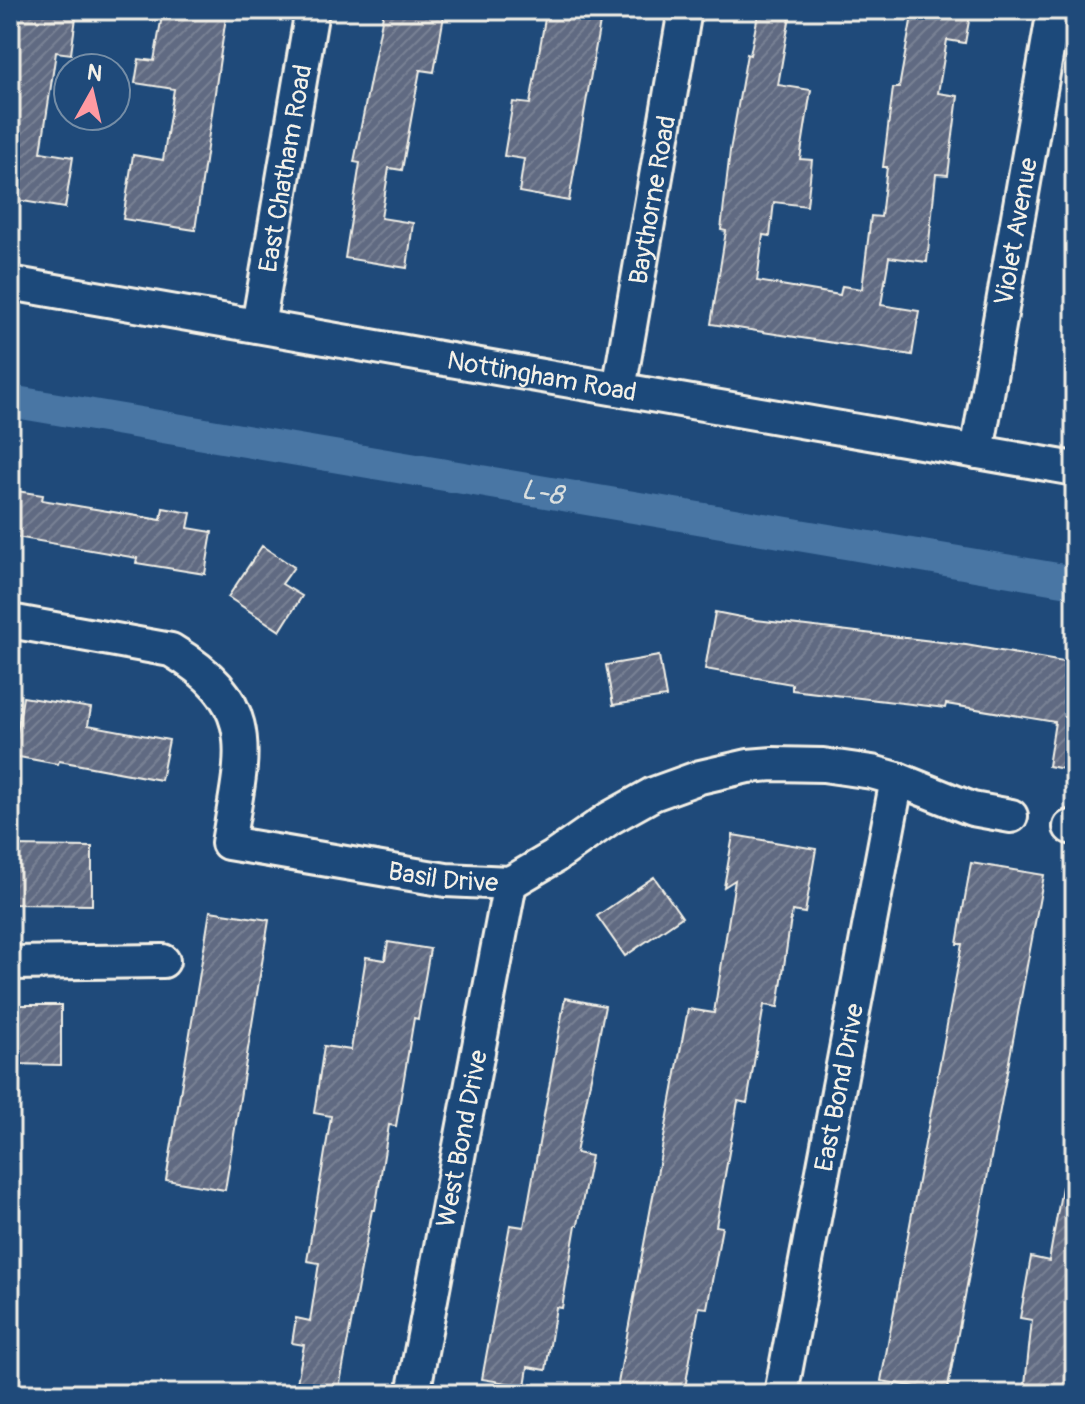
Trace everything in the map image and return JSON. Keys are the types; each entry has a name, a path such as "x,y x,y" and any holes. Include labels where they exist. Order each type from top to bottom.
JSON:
{"street":[{"name":"East Chatham Road","path":"258,326 312,10"},
{"name":"Baythorne Road","path":"619,389 685,10"},
{"name":"Violet Avenue","path":"977,452 1054,10"},
{"name":"Nottingham Road","path":"10,283 1075,469"},
{"name":"Basil Drive","path":"10,621 171,650 215,682 234,711 242,744 228,843 446,880 510,883 653,794 700,777 748,766 823,765 872,772 972,809 1011,816"},
{"name":"East Bond Drive","path":"781,1394 897,779"},
{"name":"West Bond Drive","path":"413,1394 510,883"},
{"path":"10,963 163,961"}],"building":[{"path":"15,10 77,10 71,52 52,52 52,79 41,152 73,157 65,208 10,199 10,46"},
{"path":"163,10 227,10 195,230 123,219 133,155 163,160 174,89 135,83 139,59 154,61"},
{"path":"384,10 445,10 434,72 420,70 402,170 389,168 381,218 413,223 407,268 345,258 360,163 354,162"},
{"path":"759,10 791,10 778,85 811,90 800,159 812,160 807,206 774,202 770,236 763,235 757,281 840,295 842,286 862,289 871,216 881,217 887,167 883,167 893,88 899,88 913,10 971,10 965,43 947,40 938,93 958,96 948,175 936,174 927,262 889,257 881,305 919,311 912,355 711,324 726,231 721,230 730,151 747,54 750,55"},
{"path":"546,13 600,22 569,201 519,192 524,159 504,156 513,102 530,104"},
{"path":"10,490 43,495 42,500 161,520 163,508 191,513 188,528 212,532 205,574 136,563 137,558 10,536"},
{"path":"262,546 294,567 282,584 302,596 280,631 228,597"},
{"path":"715,612 756,620 966,645 1075,664 1075,771 1048,766 1055,722 946,704 945,708 792,690 792,684 705,669"},
{"path":"659,656 666,697 613,705 606,665"},
{"path":"23,697 91,708 88,725 169,740 161,780 59,761 58,764 13,756"},
{"path":"733,835 816,849 805,913 792,911 778,1007 764,1005 747,1103 738,1101 716,1226 722,1227 707,1308 699,1307 684,1394 616,1394 688,1009 714,1013 735,880 724,887"},
{"path":"10,846 92,847 92,905 10,904"},
{"path":"971,863 1044,875 947,1392 881,1381 962,944 957,944"},
{"path":"654,877 682,917 625,956 597,916"},
{"path":"210,911 269,920 225,1190 166,1180"},
{"path":"388,942 430,949 418,1019 414,1018 396,1126 389,1125 338,1394 295,1394 304,1345 292,1343 296,1318 310,1321 319,1263 307,1261 331,1116 314,1113 324,1046 351,1050 366,957 385,960"},
{"path":"565,998 605,1006 576,1153 591,1156 562,1308 556,1307 546,1370 528,1367 525,1386 482,1379 510,1225 524,1227"},
{"path":"10,1005 61,1005 61,1065 10,1064"},
{"path":"1062,1187 1075,1188 1075,1394 1024,1394 1032,1320 1020,1318 1031,1257 1049,1261"}],"waterway":[{"name":"L-8","path":"10,401 1075,582"}]}
